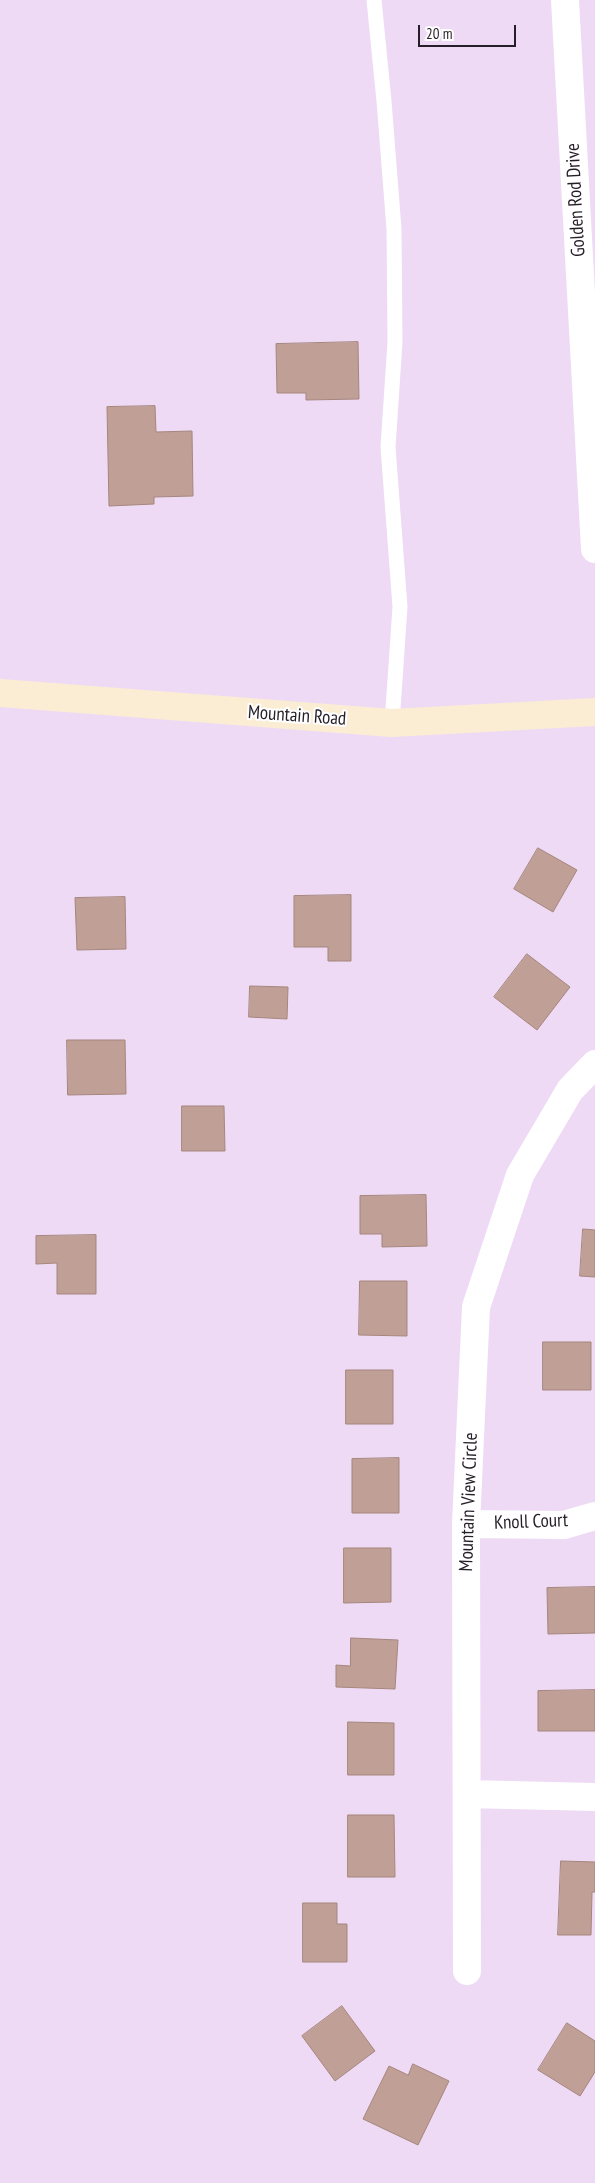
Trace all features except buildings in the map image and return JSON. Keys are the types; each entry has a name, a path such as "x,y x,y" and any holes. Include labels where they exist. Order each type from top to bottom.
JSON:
{"main road":[{"name":"Mountain Road","path":"0,693 392,723 595,712"}],"street":[{"name":"Golden Rod Drive","path":"566,0 595,550"},
{"name":"Mountain View Circle","path":"467,1971 466,1524 476,1307 520,1175 570,1090 595,1064"},
{"name":"Knoll Court","path":"466,1524 564,1525 595,1516"},
{"path":"468,1794 595,1797"}],"lane":[{"path":"374,0 384,101 394,238 396,342 388,447 400,607 392,723"}]}
